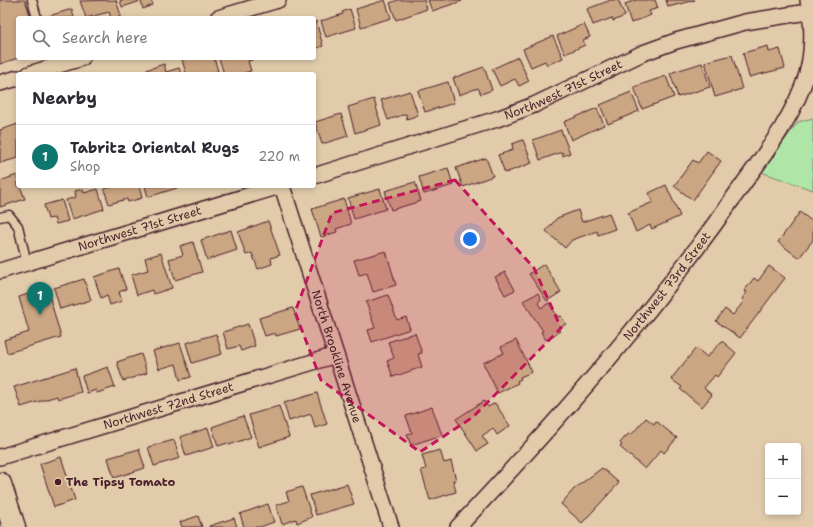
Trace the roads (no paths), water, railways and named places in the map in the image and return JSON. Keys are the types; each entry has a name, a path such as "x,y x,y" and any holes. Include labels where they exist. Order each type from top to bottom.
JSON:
{"main road":[{"path":"0,484 14,527"}],"street":[{"path":"225,16 278,0"},
{"name":"Northwest 71st Street","path":"316,175 497,119 534,105 643,53 676,41 746,22 810,7"},
{"name":"Northwest 73rd Street","path":"458,527 601,368 710,232 771,144 789,117 808,73 812,54 810,7"},
{"path":"34,72 51,62 66,60"},
{"path":"0,83 16,79"},
{"name":"Northwest 71st Street","path":"0,271 274,188"},
{"name":"North Brookline Avenue","path":"282,188 391,527"},
{"name":"Northwest 72nd Street","path":"0,457 336,355"}],"lane":[{"path":"32,0 36,16"},
{"path":"0,217 9,215 18,226 27,263"}],"place":[{"name":"Tabritz Oriental Rugs","path":"40,315"},
{"name":"The Tipsy Tomato","path":"58,482"}]}
